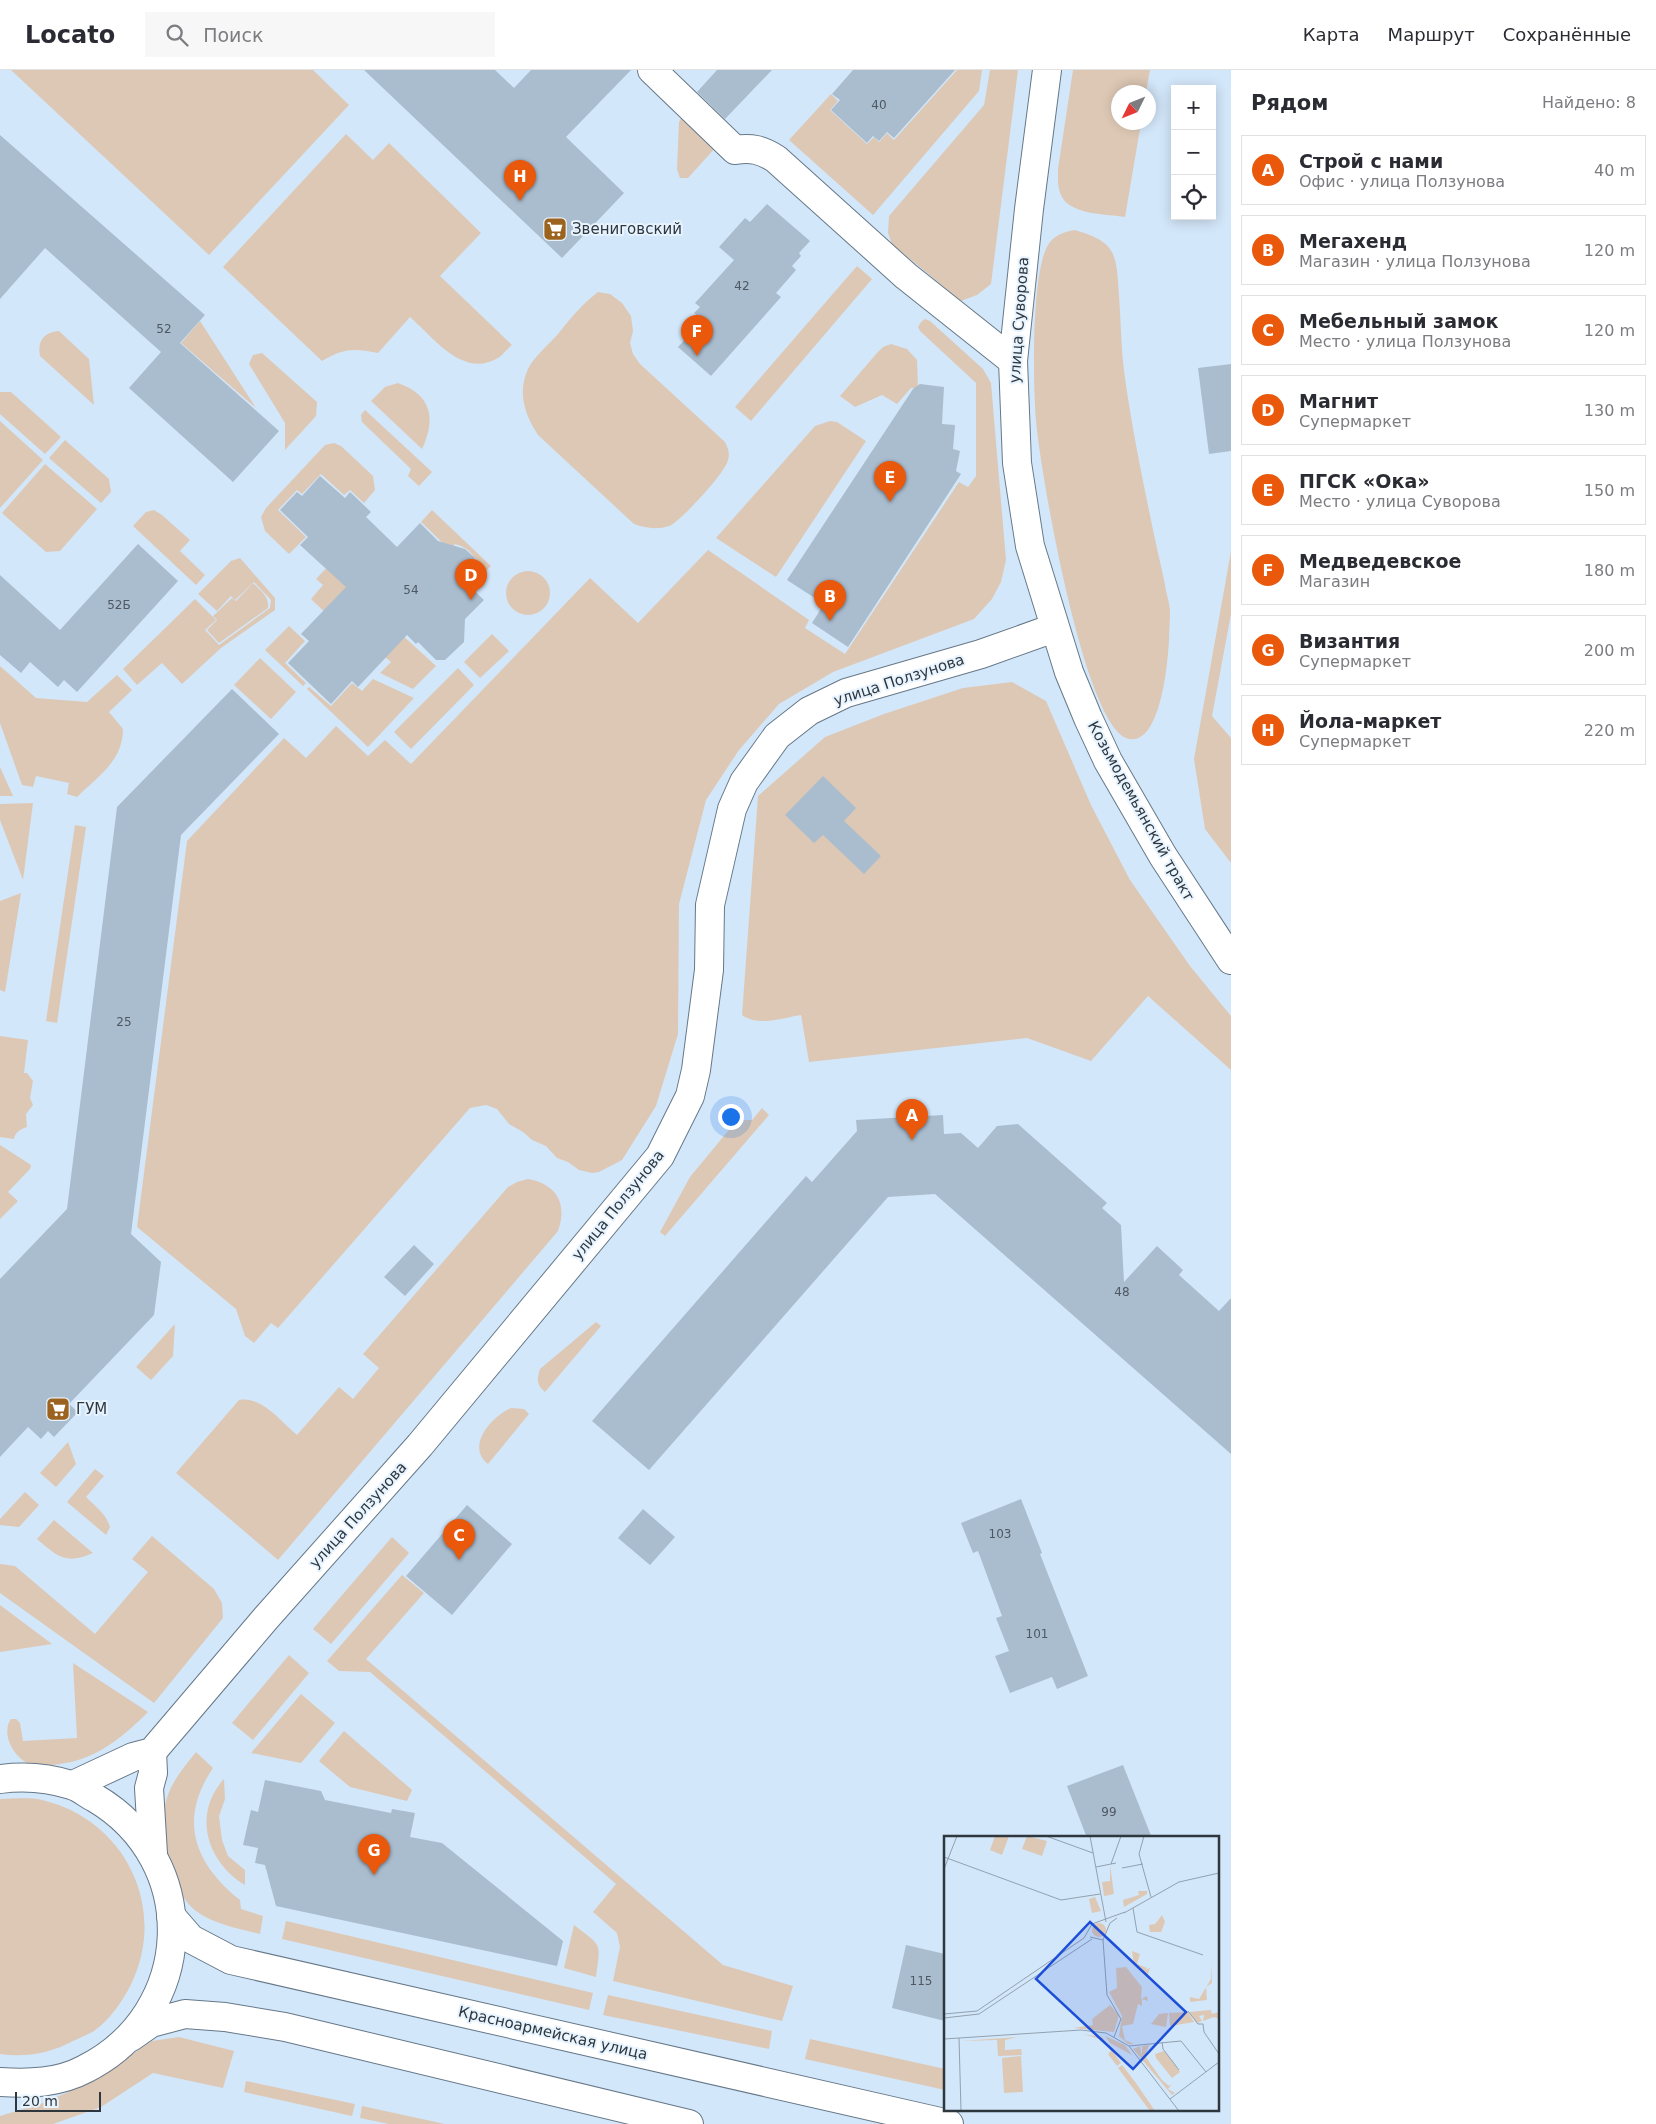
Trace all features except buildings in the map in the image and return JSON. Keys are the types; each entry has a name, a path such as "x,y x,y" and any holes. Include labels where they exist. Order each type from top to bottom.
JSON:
{"main road":[{"path":"652,70 735,150 747,148 764,151 776,159 906,276 1013,361"},
{"name":"улица Суворова","path":"1047,70 1029,209 1013,361 1017,463 1030,546 1054,628"},
{"name":"Козьмодемьянский тракт","path":"1054,628 1069,672 1108,761 1167,863 1231,960"},
{"name":"улица Ползунова","path":"152,1752 266,1618 420,1445 660,1156 690,1096 696,1070 709,970 710,905 732,809 744,782 777,736 809,711 846,693 982,654 1054,628"},
{"path":"73,1785 133,1757 152,1752 153,1773 149,1788 152,1854"},
{"path":"0,1779 26,1778 73,1785 109,1807 133,1828 152,1854 164,1884 171,1916 172,1948 165,1980 151,2010 131,2037"},
{"name":"Красноармейская улица","path":"171,1916 191,1939 231,1960 949,2124"},
{"path":"0,2082 28,2084 56,2080 75,2073 108,2056 131,2037 151,2024 185,2014 225,2017 285,2027 688,2124"}],"shaded area":[{"path":"11,70 313,70 349,105 209,255"},
{"path":"957,70 982,70 979,91 873,215 789,140 831,94 838,101 830,110 867,144 874,137 879,142 887,133 894,140"},
{"path":"990,70 1018,70 991,284 977,295 961,301 892,244 888,233 889,216 984,105"},
{"path":"1073,70 1150,70 1147,85 1111,85 1111,130 1140,130 1125,217 1090,213 1067,203 1060,194 1058,169"},
{"path":"683,115 716,147 688,178 680,178 677,169 679,122"},
{"path":"346,134 373,160 389,143 481,233 440,276 512,345 498,358 485,363 461,360 449,353 410,317 378,353 349,350 322,361 223,267"},
{"path":"1075,230 1093,236 1108,246 1112,251 1115,262 1128,397 1170,609 1167,665 1161,700 1149,729 1140,737 1129,739 1112,725 1096,693 1081,647 1055,540 1036,421 1034,330 1042,259 1048,245 1056,236"},
{"path":"857,266 872,279 751,421 735,407"},
{"path":"598,292 610,294 622,303 631,316 633,331 630,343 633,354 640,364 725,442 728,448 728,460 719,475 692,507 675,523 669,526 651,528 634,524 538,435 526,412 523,387 530,365 576,312"},
{"path":"925,319 930,321 983,369 991,383 1006,560 1001,582 992,599 974,619 833,672 779,704 739,750 706,800 679,904 678,1034 656,1106 622,1160 599,1172 592,1173 579,1170 568,1162 557,1158 546,1146 532,1140 509,1124 497,1109 486,1105 470,1108 278,1328 271,1323 254,1343 245,1336 236,1309 137,1227 187,841 284,738 306,758 336,726 368,756 385,740 411,764 590,578 638,623 708,550 809,620 805,628 845,654 959,482 968,487 976,476 976,383 920,331 918,327"},
{"path":"200,321 256,408 181,343"},
{"path":"59,331 89,359 94,405 40,356 39,351 43,338 49,333"},
{"path":"891,344 907,349 917,360 918,388 911,388 897,404 882,395 855,407 840,396 877,353 883,347"},
{"path":"262,353 317,402 316,416 285,450 285,423 249,364 253,355"},
{"path":"398,383 418,394 428,409 430,418 429,428 422,449 371,401 385,387"},
{"path":"0,392 11,392 61,437 45,454 0,414"},
{"path":"365,410 432,472 419,486 408,476 411,469 362,422 361,415"},
{"path":"0,421 43,460 0,508"},
{"path":"830,421 837,422 866,441 776,577 716,538 815,426"},
{"path":"65,440 109,479 111,492 101,503 49,458"},
{"path":"334,443 341,446 373,476 375,490 364,503 350,490 344,495 321,474 302,494 297,490 278,510 306,537 289,554 265,531 261,517 266,508 325,445"},
{"path":"45,464 97,509 60,551 46,552 2,513"},
{"path":"154,510 190,540 180,551 205,575 196,585 133,526 146,512"},
{"path":"432,510 491,566 467,590 461,584 478,567 473,555 464,547 455,544 450,550 421,522"},
{"path":"1231,551 1231,614 1212,716 1231,738 1231,863 1205,829 1194,759"},
{"path":"240,558 275,598 275,610 221,648 182,684 162,663 137,685 123,669 195,599 216,620 205,630 219,645 270,608 271,600 254,582 235,600 231,596 217,611 198,594 231,561"},
{"path":"332,562 358,586 330,617 311,599 323,585 316,579"},
{"path":"528,571 540,575 546,581 550,593 546,605 540,611 528,615 516,611 510,605 506,593 510,581 516,575"},
{"path":"253,583 266,597 268,608 219,643 207,630 217,620 213,616 232,598 236,601"},
{"path":"289,626 305,641 285,663 306,683 303,686 265,650"},
{"path":"401,634 436,666 413,689 380,673 391,662 383,655"},
{"path":"492,634 509,651 480,678 464,662"},
{"path":"260,658 296,692 271,719 234,685"},
{"path":"0,666 36,698 87,702 117,675 132,690 109,712 123,729 119,750 101,775 77,797 67,794 69,783 36,776 33,787 22,785 0,723"},
{"path":"458,668 474,685 411,749 394,732"},
{"path":"373,679 414,698 368,747 307,689 309,687 331,706 352,683 362,691"},
{"path":"1012,682 1046,701 1091,805 1130,880 1190,966 1231,1016 1231,1070 1148,996 1091,1061 1027,1038 809,1062 801,1015 763,1021 748,1019 742,1015 758,796 825,737 884,714 963,688"},
{"path":"0,767 13,796 0,796"},
{"path":"33,803 23,880 0,820 0,804"},
{"path":"75,825 86,827 57,1023 46,1021"},
{"path":"21,893 5,992 0,990 0,901"},
{"path":"0,1036 28,1040 24,1073 27,1073 33,1081 30,1098 33,1105 26,1114 27,1127 19,1131 14,1139 0,1137"},
{"path":"762,1108 769,1115 665,1236 660,1232 690,1177 737,1120 752,1120"},
{"path":"0,1145 31,1165 30,1169 8,1192 18,1201 0,1219"},
{"path":"528,1179 546,1185 557,1196 561,1212 558,1231 278,1560 176,1473 239,1400 255,1402 263,1406 297,1435 339,1387 353,1399 379,1368 363,1354 508,1187"},
{"path":"596,1322 601,1326 545,1392 540,1387 538,1381 540,1369"},
{"path":"175,1324 173,1356 151,1380 136,1367"},
{"path":"511,1408 524,1409 529,1414 488,1464 482,1457 479,1449 480,1440 489,1424"},
{"path":"68,1442 76,1464 56,1487 40,1473"},
{"path":"95,1469 104,1476 86,1497 106,1518 110,1527 106,1535 67,1502"},
{"path":"25,1492 39,1505 19,1527 0,1525 0,1519"},
{"path":"54,1520 93,1553 84,1557 69,1559 57,1555 44,1545 37,1539"},
{"path":"152,1536 214,1589 222,1603 223,1618 154,1703 0,1593 0,1564 15,1566 95,1634 148,1572 132,1559"},
{"path":"392,1537 409,1553 331,1644 313,1629"},
{"path":"402,1575 424,1593 366,1659 723,1965 793,1986 782,2021 613,1981 620,1947 617,1933 593,1912 616,1884 370,1672 339,1671 327,1661"},
{"path":"0,1605 52,1644 0,1652"},
{"path":"289,1655 309,1673 253,1740 232,1723"},
{"path":"73,1663 148,1712 113,1742 82,1759 38,1766 26,1762 15,1753 8,1739 8,1725 11,1719 16,1719 20,1723 23,1741 77,1738"},
{"path":"301,1694 335,1723 301,1763 251,1753"},
{"path":"344,1731 412,1790 407,1801 350,1787 319,1761"},
{"path":"196,1752 213,1768 202,1787 196,1805 194,1823 196,1840 202,1856 211,1871 240,1900 241,1909 263,1916 260,1934 218,1923 203,1916 187,1901 172,1875 164,1844 163,1829 166,1801 175,1781"},
{"path":"224,1779 225,1799 219,1816 222,1840 228,1856 245,1870 245,1885 221,1864 213,1851 208,1836 208,1807 214,1793"},
{"path":"26,1798 42,1800 71,1810 95,1825 115,1845 131,1869 141,1895 145,1922 142,1951 133,1980 126,1994 111,2015 94,2031 56,2049 38,2054 0,2054 0,1799"},
{"path":"286,1921 593,1993 589,2010 282,1939"},
{"path":"574,1925 590,1937 597,1946 599,1957 596,1977 564,1968"},
{"path":"608,1995 772,2031 769,2049 603,2015"},
{"path":"179,2037 234,2051 223,2088 153,2073 101,2107 53,2124 0,2124 0,2116 43,2103 91,2082 152,2041"},
{"path":"810,2039 944,2069 944,2090 805,2059"},
{"path":"246,2081 355,2104 352,2116 244,2092"},
{"path":"362,2106 445,2124 389,2124 360,2118"}],"place":[{"name":"Йола-маркет","path":"520,201"},
{"name":"Звениговский","path":"555,229"},
{"name":"Медведевское","path":"697,356"},
{"name":"ПГСК «Ока»","path":"890,502"},
{"name":"Магнит","path":"471,600"},
{"name":"Мегахенд","path":"830,621"},
{"name":"Строй с нами","path":"912,1140"},
{"name":"ГУМ","path":"58,1409"},
{"name":"Мебельный замок","path":"459,1560"},
{"name":"Византия","path":"374,1875"}]}
